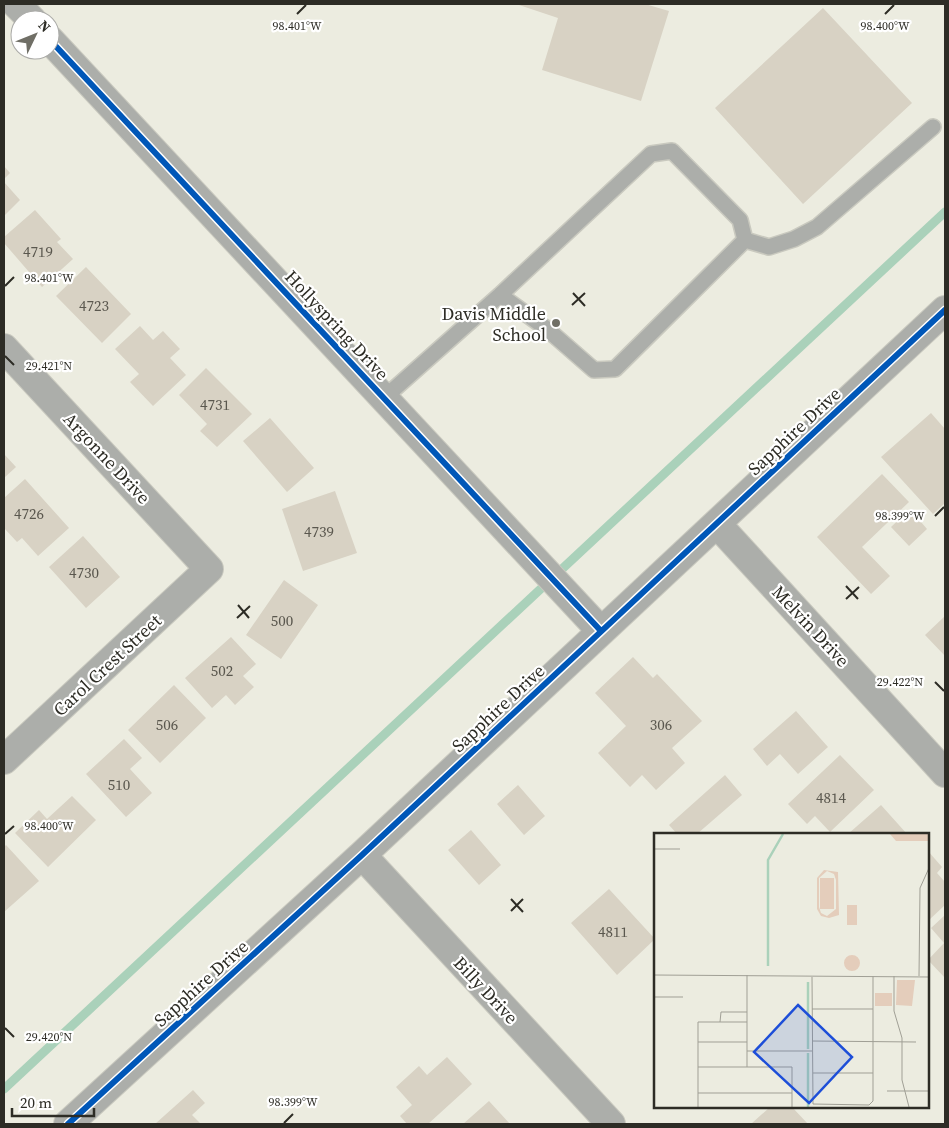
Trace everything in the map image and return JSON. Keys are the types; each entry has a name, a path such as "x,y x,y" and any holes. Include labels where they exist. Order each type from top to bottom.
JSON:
{"street":[{"name":"Hollyspring Drive","path":"60,51 601,631"},
{"name":"Sapphire Drive","path":"68,1124 362,856 945,310"},
{"name":"Argonne Drive","path":"4,348 209,569"},
{"name":"Melvin Drive","path":"717,524 945,773"},
{"name":"Carol Crest Street","path":"4,760 209,569"},
{"name":"Billy Drive","path":"362,856 611,1124"}],"lane":[{"path":"746,240 769,247 794,239 817,227 933,127"},
{"path":"384,398 500,295 651,154 672,151 740,220 746,240"},
{"path":"500,295 547,329 594,370 615,369 746,240"}],"building":[{"path":"516,4 645,4 669,11 641,101 542,70 558,18"},
{"path":"823,8 912,103 803,204 715,108"},
{"path":"4,166 10,173 4,179"},
{"path":"4,182 20,200 4,216"},
{"path":"35,210 61,239 57,242 73,259 42,287 4,243 4,237"},
{"path":"86,267 131,314 102,343 56,296"},
{"path":"140,326 153,340 163,331 180,349 170,358 186,375 153,406 130,382 139,374 115,349"},
{"path":"206,368 252,414 217,447 200,431 207,424 179,395"},
{"path":"931,413 945,429 945,503 933,514 881,457"},
{"path":"270,418 314,468 287,492 243,441"},
{"path":"4,454 16,467 4,478"},
{"path":"882,474 909,502 862,547 890,576 871,594 817,537"},
{"path":"25,479 69,528 38,556 22,538 17,542 4,528 4,498"},
{"path":"335,491 357,553 303,571 282,509"},
{"path":"910,509 927,529 909,546 891,527"},
{"path":"83,536 120,577 86,608 49,567"},
{"path":"284,580 318,605 281,659 246,635"},
{"path":"945,616 945,656 925,635"},
{"path":"231,637 256,664 243,676 254,687 235,705 226,695 212,708 185,678"},
{"path":"633,657 653,678 657,674 702,721 672,748 685,763 656,790 642,775 630,787 598,753 626,726 595,693"},
{"path":"174,685 206,718 160,763 128,730"},
{"path":"796,711 828,747 798,774 780,754 767,766 753,749"},
{"path":"124,739 142,758 130,769 152,793 126,817 86,774"},
{"path":"840,755 874,790 830,832 815,816 807,824 788,804"},
{"path":"725,775 742,795 698,833 676,833 669,825"},
{"path":"518,785 545,816 524,835 497,804"},
{"path":"72,796 96,820 48,867 15,833 39,810 47,819"},
{"path":"881,805 906,833 849,833"},
{"path":"471,830 501,865 479,885 448,850"},
{"path":"6,845 39,881 4,912 4,847"},
{"path":"929,852 942,867 937,873 945,882 945,905 929,920"},
{"path":"609,889 654,940 617,975 571,923"},
{"path":"945,915 945,978 929,961 944,943 931,928"},
{"path":"447,1057 472,1084 428,1124 407,1124 400,1116 412,1105 396,1087 419,1066 427,1075"},
{"path":"193,1090 205,1103 192,1115 201,1124 155,1124"},
{"path":"489,1101 510,1124 463,1124"},
{"path":"769,1108 793,1108 808,1124 751,1124"}],"waterway":[{"path":"4,1089 945,212"}],"cycle path":[{"path":"60,51 601,631"},
{"path":"68,1124 362,855 945,310"}],"place":[{"name":"Davis Middle School","path":"556,323"}]}
